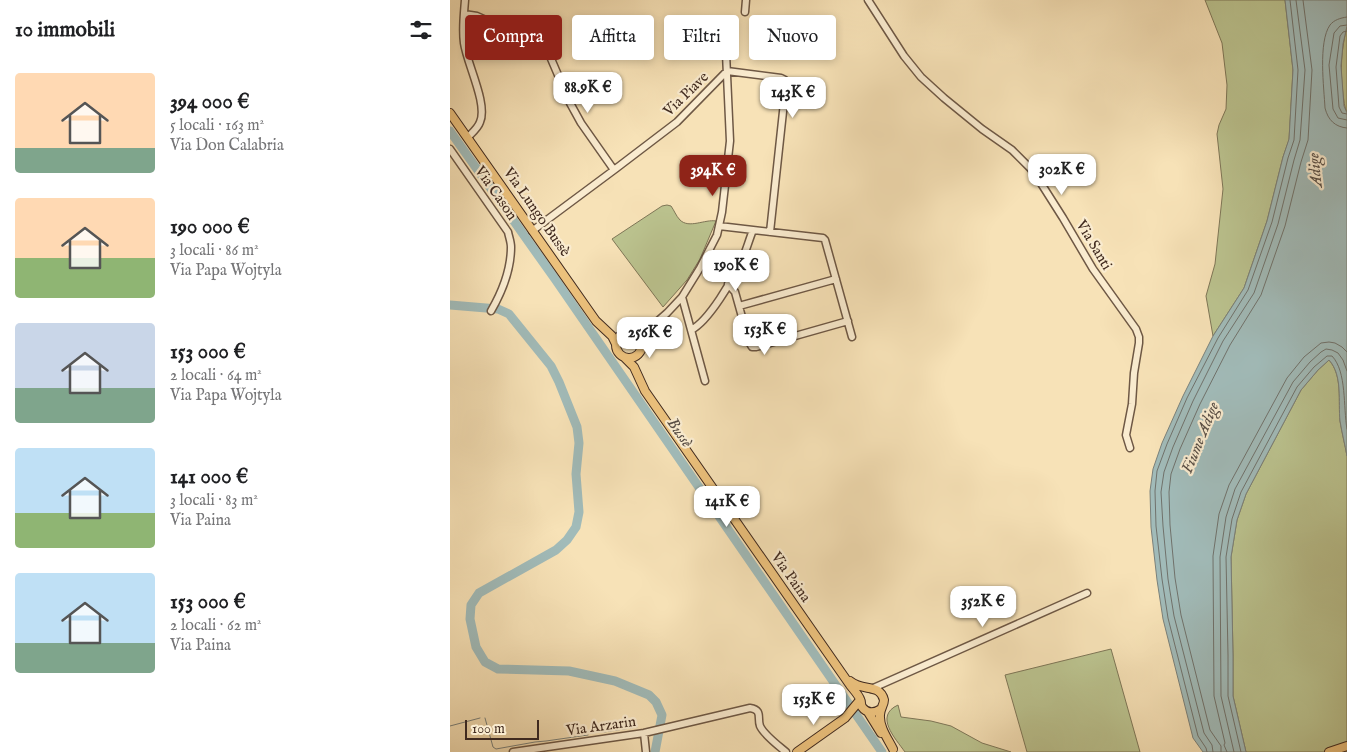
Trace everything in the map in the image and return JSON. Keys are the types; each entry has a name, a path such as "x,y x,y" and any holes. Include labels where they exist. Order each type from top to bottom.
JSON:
{"main road":[{"name":"Via Lungo Bussè","path":"450,113 532,231 596,320 612,336 616,344"},
{"path":"602,326 615,333 623,334"},
{"path":"628,332 634,333 640,337 643,345 641,353 634,358 625,358 618,353 616,344 618,338 628,332"},
{"name":"Via Paina","path":"638,356 637,362 640,379"},
{"name":"Via Paina","path":"625,358 632,364 645,391 836,666"},
{"path":"836,666 854,684 860,687 879,690 884,696 880,717 881,724 894,751"},
{"path":"836,666 894,751"},
{"path":"863,706 863,693 870,689"},
{"path":"863,706 875,712 881,709"},
{"path":"797,752 863,706"},
{"path":"1328,752 1347,746"}],"street":[{"path":"465,0 464,43 481,101 482,111 481,121 468,137"},
{"path":"745,12 746,0"},
{"name":"Via Santi","path":"868,0 904,56 921,77 952,104 1012,150 1030,168 1063,218 1093,269 1136,329 1139,343 1134,373 1132,404 1126,436 1130,448"},
{"path":"464,14 477,16 546,47 581,124 614,170"},
{"path":"643,345 651,327 682,296 700,268 717,235 722,212 730,141 726,60"},
{"path":"726,71 785,80 770,232"},
{"name":"Via Piave","path":"532,231 677,122 726,71"},
{"name":"Via Cason","path":"450,149 508,232 511,247 508,273 502,292 493,308"},
{"path":"719,226 823,238 852,336"},
{"path":"691,330 704,320 719,300 742,260 753,230"},
{"path":"739,306 836,279"},
{"path":"728,284 735,292 748,342 752,347 848,321"},
{"path":"682,296 706,381"},
{"path":"634,333 651,327"},
{"path":"870,689 1087,593"},
{"path":"884,696 884,688 888,682"},
{"name":"Via Arzarin","path":"513,752 644,733 741,709 754,709 759,714 760,727 786,752"},
{"path":"644,733 646,752"}],"green space":[{"path":"1205,0 1285,0 1293,70 1289,140 1267,221 1244,288 1213,336 1206,296 1215,264 1223,189 1217,134 1226,109 1227,85 1222,43"},
{"path":"1347,26 1347,113 1341,68"},
{"path":"662,206 671,206 684,223 716,221 700,259 687,280 663,307 612,239"},
{"path":"1329,360 1338,381 1340,421 1347,456 1347,752 1246,752 1233,696 1231,557 1237,520 1246,494 1301,390"},
{"path":"1111,649 1140,752 1027,752 1005,675"},
{"path":"898,705 901,717 951,726 982,743 1011,752 905,752 892,734 887,721 891,710"}],"water":[{"path":"1285,0 1347,0 1347,26 1341,66 1344,106 1347,113 1347,456 1340,421 1338,381 1329,360 1301,390 1246,494 1237,520 1231,557 1233,696 1246,752 1203,752 1193,738 1163,619 1151,527 1150,491 1153,469 1162,443 1213,336 1244,288 1267,221 1289,139 1293,70"}],"waterway":[{"name":"Bussè","path":"450,131 555,279 882,752"},
{"path":"450,305 498,309 509,314 551,366 577,427 579,443 576,474 579,512 576,527 567,540 556,550 479,593 471,605 470,619 476,647 485,662 498,669 569,671 615,681 649,695 656,702 662,715 655,752"},
{"path":"450,726 480,718"},
{"path":"485,718 493,747 496,749 588,735"},
{"path":"604,732 637,727"}],"water label":[{"name":"Adige","path":"1316,170"},
{"name":"Fiume Adige","path":"1201,438"}]}
